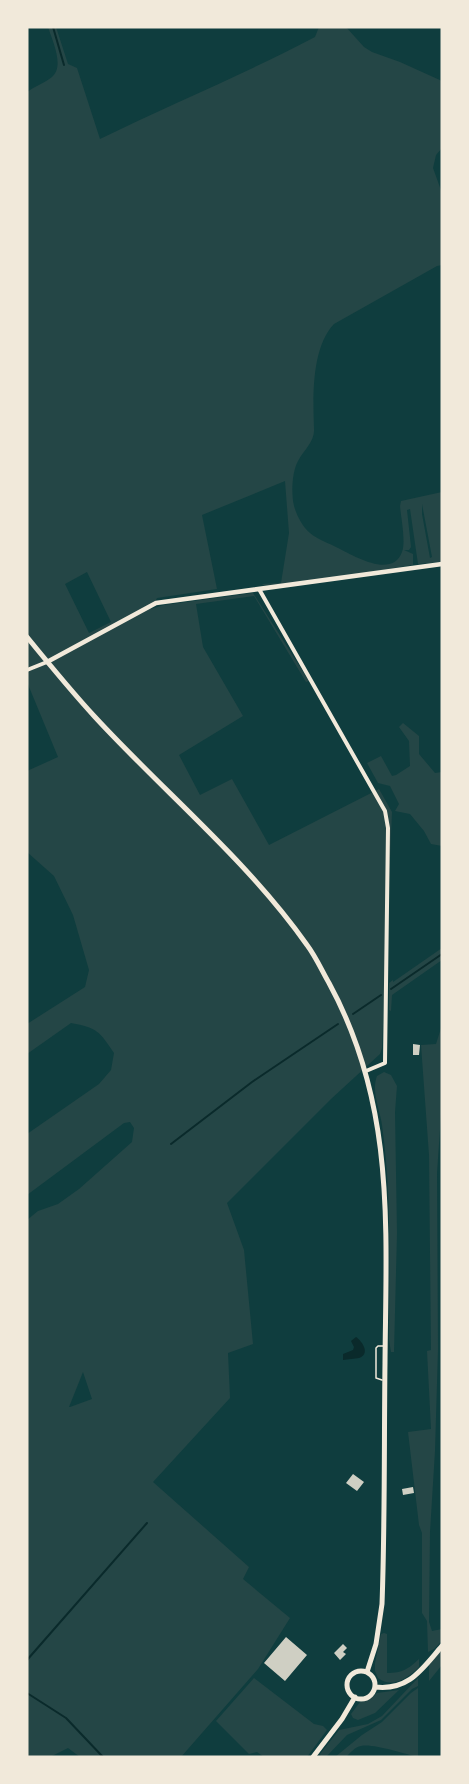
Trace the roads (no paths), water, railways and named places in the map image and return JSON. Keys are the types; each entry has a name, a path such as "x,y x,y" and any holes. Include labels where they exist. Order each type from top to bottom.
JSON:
{"main road":[{"path":"27,637 95,717 275,902 309,948 337,998 366,1071 380,1137 385,1190 386,1275 382,1604 376,1644 366,1672"},
{"path":"375,1686 389,1687 409,1681 442,1646"},
{"path":"357,1671 366,1672 373,1677 375,1686 373,1693 366,1698 355,1697 349,1690 348,1681 357,1671"},
{"path":"313,1757 342,1719 355,1697"}],"street":[{"path":"27,670 156,603 442,564"},
{"path":"258,588 385,811 388,828 385,1063 366,1071"}],"lane":[{"path":"385,1346 377,1347 375,1378 385,1380"}],"waterway":[{"path":"53,27 64,65"},
{"path":"391,989 442,954"},
{"path":"353,1014 381,995"},
{"path":"171,1144 252,1082 338,1024"},
{"path":"27,1660 147,1523"},
{"path":"27,1693 66,1718 103,1757"}]}
